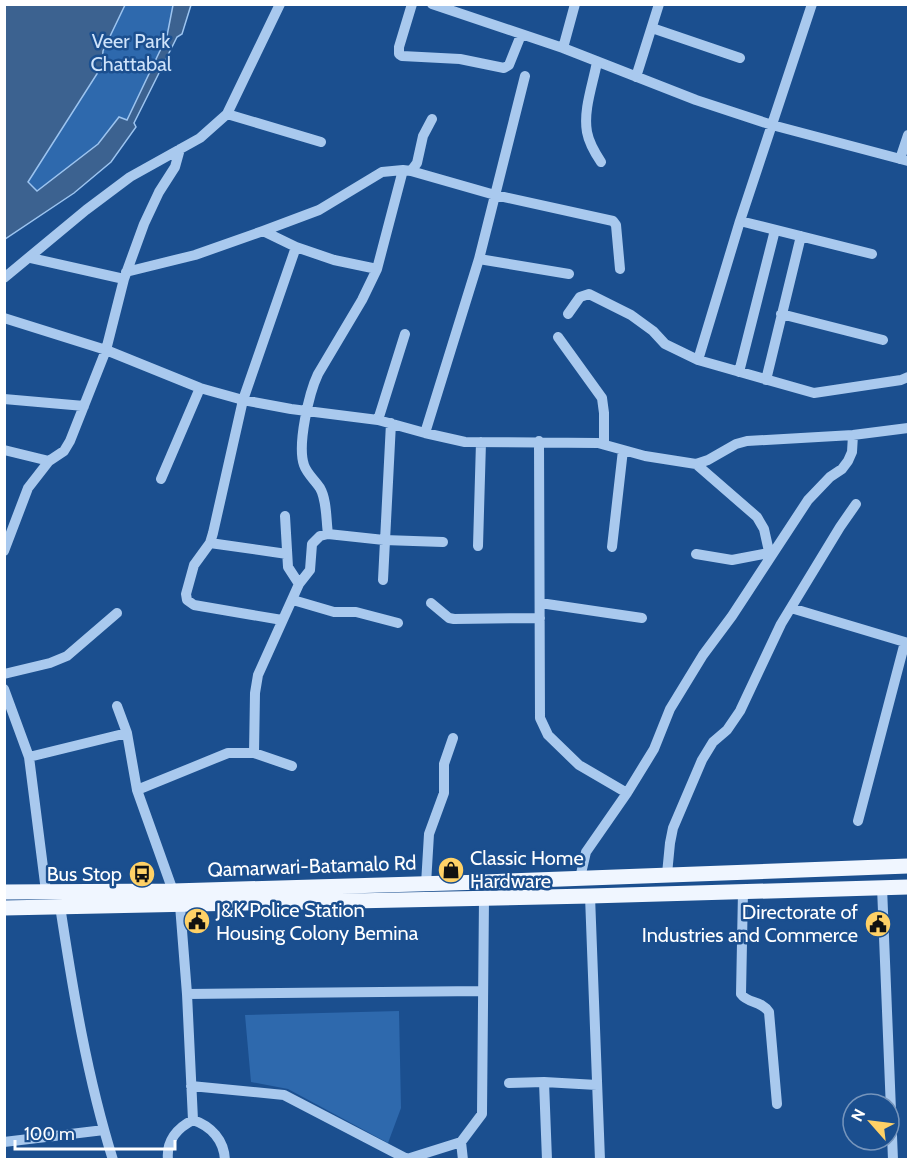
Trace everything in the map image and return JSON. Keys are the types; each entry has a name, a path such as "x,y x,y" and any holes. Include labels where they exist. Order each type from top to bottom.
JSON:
{"main road":[{"path":"882,887 890,866"},
{"name":"Qamarwari-Batamalo Rd","path":"4,892 173,891 426,884 909,866"},
{"name":"Qamarwari-Batamalo Rd","path":"4,908 590,896 909,886"}],"street":[{"path":"4,278 130,177 200,138 227,114 280,4"},
{"path":"412,4 399,47 399,54 402,56 460,59 504,68 509,65 521,35"},
{"path":"562,48 575,4"},
{"path":"636,76 659,4"},
{"path":"698,360 740,221 812,4"},
{"path":"439,6 562,48 696,100 772,125 904,160 909,135"},
{"path":"652,28 740,58"},
{"path":"597,62 586,117 587,133 601,162"},
{"path":"425,433 479,260 525,76"},
{"path":"227,114 321,142"},
{"path":"328,534 324,498 305,467 302,456 312,386 362,300 377,269 407,170 417,163 423,136 432,119"},
{"path":"4,551 28,488 49,461 67,447 106,350 125,276 144,224 159,192 176,167 180,149"},
{"path":"31,258 125,276 195,255 319,210 374,176 389,171 407,170 495,195 613,221 616,225 620,268"},
{"path":"740,221 872,254"},
{"path":"739,372 775,230"},
{"path":"263,231 296,247 334,260 377,269"},
{"path":"766,380 801,236"},
{"path":"282,620 190,603 186,594 194,565 210,543 243,400 296,247"},
{"path":"479,260 569,274"},
{"path":"568,314 582,295 593,295 642,322 672,349 698,360 814,393 909,377"},
{"path":"781,314 883,340"},
{"path":"4,318 106,350 200,388 243,400 291,409 378,420 465,442 539,441 604,444 645,456 696,464 747,441 853,435 909,429"},
{"path":"378,420 405,334"},
{"path":"558,337 602,398 604,444"},
{"path":"161,479 200,388"},
{"path":"4,399 84,406"},
{"path":"383,580 391,423"},
{"path":"579,878 586,852 654,749 670,709 702,655 732,616 769,554 808,500 848,461 852,452 853,435"},
{"path":"539,441 540,718 548,735 579,765 627,793"},
{"path":"478,546 481,442"},
{"path":"4,450 49,461"},
{"path":"612,547 623,450"},
{"path":"696,464 757,517 764,529 769,554"},
{"path":"667,874 673,828 702,760 740,711 781,624 856,504"},
{"path":"285,516 290,572 299,584"},
{"path":"254,753 255,693 258,675 299,584 310,570 312,544 320,536 328,534 384,540 443,542"},
{"path":"210,543 287,554"},
{"path":"696,554 732,560 769,554"},
{"path":"293,600 334,612 357,612 398,623"},
{"path":"431,603 449,618 454,619 540,618"},
{"path":"540,603 642,618"},
{"path":"791,608 907,643 858,821"},
{"path":"4,674 40,666 67,656 117,613"},
{"path":"4,689 29,757 46,891"},
{"path":"117,706 127,733 137,790 173,891"},
{"path":"29,757 127,733"},
{"path":"426,884 429,834 444,793 444,764 453,738"},
{"path":"137,790 228,753 254,753 292,766"},
{"path":"882,887 893,1160"},
{"path":"743,891 741,994 743,998 762,1004 770,1012 777,1104"},
{"path":"590,896 600,1160"},
{"path":"191,1086 284,1095 407,1159 461,1142 482,1114 484,898"},
{"path":"180,905 193,1119"},
{"path":"60,906 79,1023 113,1160"},
{"path":"187,994 483,991"},
{"path":"544,1082 547,1160"},
{"path":"509,1083 597,1085"},
{"path":"168,1160 167,1152 172,1137 181,1126 193,1119"},
{"path":"193,1119 212,1130 220,1140 225,1160"},
{"path":"4,1142 104,1130"},
{"path":"461,1142 463,1160"}],"green space":[{"name":"Veer Park Chattabal","path":"125,5 173,5 167,36 127,120 119,118 98,144 37,192 27,182 102,66 103,51"},
{"path":"399,1011 401,1108 388,1143 288,1089 251,1082 245,1015"}],"shaded area":[{"path":"5,4 125,5 103,51 102,66 28,182 37,191 98,144 119,117 127,120 167,36 173,5 191,5 182,34 177,37 134,123 136,127 111,162 74,193 5,239"}],"place":[{"name":"Classic Home Hardware","path":"451,870"},
{"name":"Bus Stop","path":"142,874"},
{"name":"J&K Police Station Housing Colony Bemina","path":"197,921"},
{"name":"Directorate of Industries and Commerce","path":"878,924"}]}
